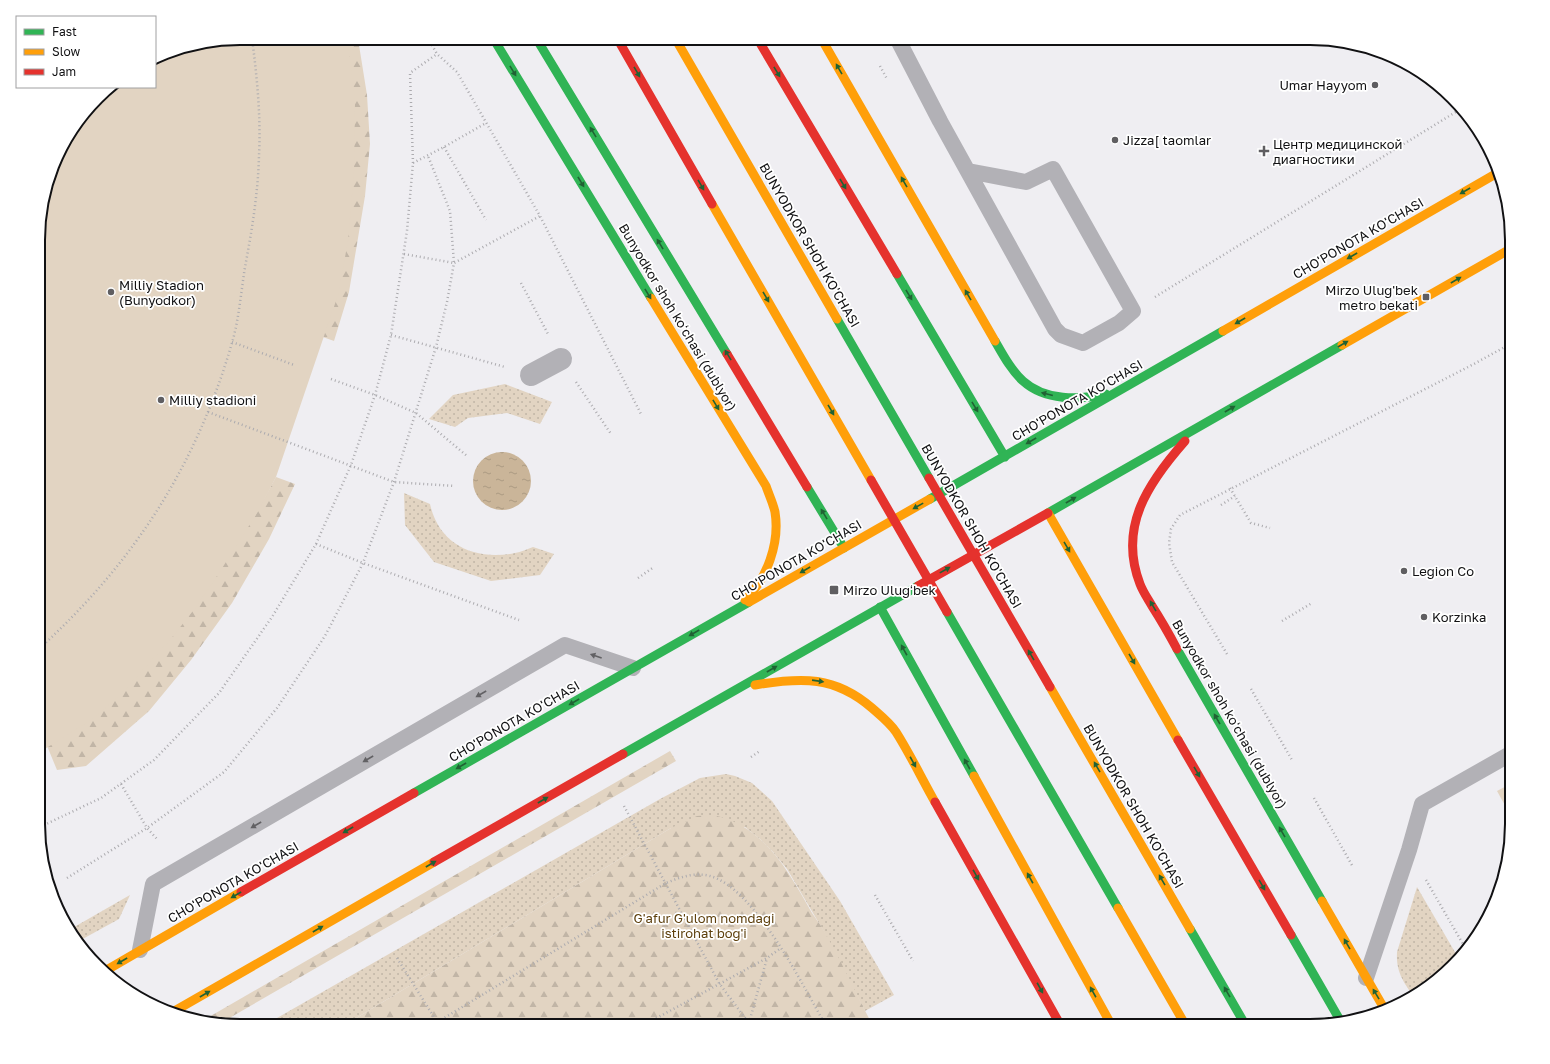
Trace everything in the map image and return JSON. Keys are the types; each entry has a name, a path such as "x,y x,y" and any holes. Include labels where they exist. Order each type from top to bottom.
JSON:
{"main road":[{"name":"Bunyodkor shoh koʻchasi (dublyor)","path":"497,45 769,493 775,514 775,531 772,550 768,562 758,584 748,598 728,614"},
{"path":"540,45 844,548"},
{"path":"621,45 1182,1019"},
{"name":"BUNYODKOR SHOH KO'CHASI","path":"679,45 1242,1019"},
{"path":"761,45 1005,457"},
{"path":"825,45 1009,365 1025,383 1039,392 1055,396 1094,398 1126,387"},
{"name":"CHO'PONOTA KO'CHASI","path":"109,969 632,668 1005,457 1494,174"},
{"path":"178,1009 880,607 1048,513 1505,252"},
{"name":"Bunyodkor shoh koʻchasi (dublyor)","path":"1196,428 1163,468 1144,497 1137,513 1133,530 1132,546 1136,574 1141,586 1383,1005"},
{"path":"1048,513 1338,1017"},
{"path":"880,607 1108,1019"},
{"path":"726,696 751,686 776,680 800,678 822,681 840,686 859,696 879,712 895,731 1057,1019"}],"street":[{"path":"530,374 561,359"}],"lane":[{"path":"901,45 968,171 1055,328 1061,335 1083,343 1119,323 1133,311 1053,169 1026,182 968,171"},
{"path":"140,950 153,884 565,645 632,668"},
{"path":"1366,978 1409,850 1422,804 1505,757"}],"path":[{"path":"45,643 71,620 138,540 178,478 208,412 232,342 251,234 259,156 258,79 253,45"},
{"path":"432,45 437,54 456,72 540,216 642,416"},
{"path":"45,825 101,798 154,760 219,693 272,618 316,544 351,465 375,395 391,335 407,231 413,163 410,73 437,54"},
{"path":"1133,311 1457,111"},
{"path":"413,163 444,148 486,123"},
{"path":"444,148 486,220"},
{"path":"67,878 147,828 224,772 277,708 325,636 363,563 394,482 416,414 436,347 447,302 454,263 450,211 428,156"},
{"path":"404,254 454,263 540,216"},
{"path":"521,283 561,359 611,434"},
{"path":"391,335 530,374"},
{"path":"232,342 294,365"},
{"path":"1227,654 1172,562 1169,543 1171,529 1180,515 1505,347"},
{"path":"331,379 375,395 416,414 467,456"},
{"path":"208,412 394,482 455,486"},
{"path":"1230,488 1251,523 1270,528"},
{"path":"1221,504 1235,496"},
{"path":"316,544 363,563 519,620"},
{"path":"638,578 654,567"},
{"path":"1282,621 1312,604"},
{"path":"1250,689 1292,760"},
{"path":"751,757 760,751"},
{"path":"121,784 147,828 157,839"},
{"path":"1314,798 1353,867"},
{"path":"624,806 719,983 746,1019"},
{"path":"1409,850 1463,945"},
{"path":"442,1019 666,883 686,875 699,874 710,876 733,887 757,913 781,948 822,1019"},
{"path":"875,895 913,961"},
{"path":"655,1019 767,958 781,948"},
{"path":"397,958 435,1019"},
{"path":"752,1019 767,958"}],"green space":[{"name":"Milliy stadioni","path":"227,45 348,45 355,102 354,172 348,241 338,295 276,477 259,510 196,607 170,640 120,695 94,718 45,749 45,227 55,177 71,142 93,111 117,88 156,88 156,64 165,60 189,52"},
{"path":"286,45 359,45 367,95 370,144 365,196 349,292 334,341 306,331"},
{"path":"505,384 552,402 540,424 507,413 468,418 455,427 429,419 453,395"},
{"path":"276,477 295,484 269,539 232,603 191,660 149,711 86,766 57,770 45,741 45,724 264,499"},
{"path":"404,493 430,504 441,530 450,540 473,552 500,555 517,553 533,547 554,554 540,575 491,581 434,562 405,525"},
{"path":"670,751 676,761 228,1019 210,1016"},
{"path":"726,774 735,776 752,783 772,801 840,901 894,995 865,1011 823,930 787,869 760,839 745,827 671,828 355,1019 275,1019 660,799 700,778"},
{"path":"1505,787 1505,805 1497,791"},
{"name":"G'afur G'ulom nomdagi istirohat bog'i","path":"713,815 731,821 747,829 773,852 784,866 831,943 870,1019 355,1019 671,828 697,816"},
{"path":"1417,887 1456,954 1439,971 1410,992 1403,981 1399,971 1397,952"},
{"path":"130,895 119,919 83,939 74,927"}],"water":[{"path":"502,452 513,454 526,465 529,470 531,481 529,492 518,505 513,508 502,510 491,508 478,497 475,492 473,481 475,470 486,457 491,454"}],"traffic: fast":[{"path":"497,45 651,298"},
{"path":"540,45 727,354"},
{"path":"897,274 1005,457"},
{"path":"837,319 929,478"},
{"path":"930,499 1223,331"},
{"path":"995,341 1015,372 1032,388 1052,395 1074,398 1106,394"},
{"path":"1048,513 1342,345"},
{"path":"807,487 844,548"},
{"path":"623,754 918,586"},
{"path":"414,793 749,602"},
{"path":"880,607 974,776"},
{"path":"947,612 1118,908"},
{"path":"1177,649 1322,901"},
{"path":"1190,929 1242,1019"},
{"path":"1291,935 1338,1017"}],"traffic: slow":[{"path":"679,45 837,319"},
{"path":"825,45 995,341"},
{"path":"1223,331 1494,175"},
{"path":"712,204 871,480"},
{"path":"1342,345 1505,252"},
{"path":"651,298 766,486 773,505 776,524 774,548 760,582 745,600"},
{"path":"749,602 930,499"},
{"path":"1048,513 1178,740"},
{"path":"755,685 772,682 803,680 831,685 858,697 882,716 894,729 935,802"},
{"path":"1050,687 1190,929"},
{"path":"974,776 1108,1019"},
{"path":"178,1009 434,862"},
{"path":"109,969 241,892"},
{"path":"1322,901 1382,1005"},
{"path":"1118,908 1182,1019"}],"traffic: jam":[{"path":"621,45 712,204"},
{"path":"761,45 897,274"},
{"path":"727,354 807,487"},
{"path":"1177,649 1141,587 1134,563 1133,544 1135,525 1140,507 1159,473 1185,441"},
{"path":"929,478 1050,687"},
{"path":"871,480 947,612"},
{"path":"918,586 1048,513"},
{"path":"1178,740 1291,935"},
{"path":"434,862 623,754"},
{"path":"241,892 414,793"},
{"path":"935,802 1057,1019"}],"place":[{"name":"Umar Hayyom","path":"1375,85"},
{"name":"Jizza[ taomlar","path":"1115,140"},
{"name":"Центр медицинской диагностики","path":"1264,151"},
{"name":"Milliy Stadion (Bunyodkor)","path":"111,292"},
{"name":"Mirzo Ulug'bek metro bekati","path":"1426,297"},
{"name":"Milliy stadioni","path":"161,400"},
{"name":"Legion Co","path":"1404,571"},
{"name":"Mirzo Ulugʻbek","path":"834,590"},
{"name":"Korzinka","path":"1424,617"}]}
